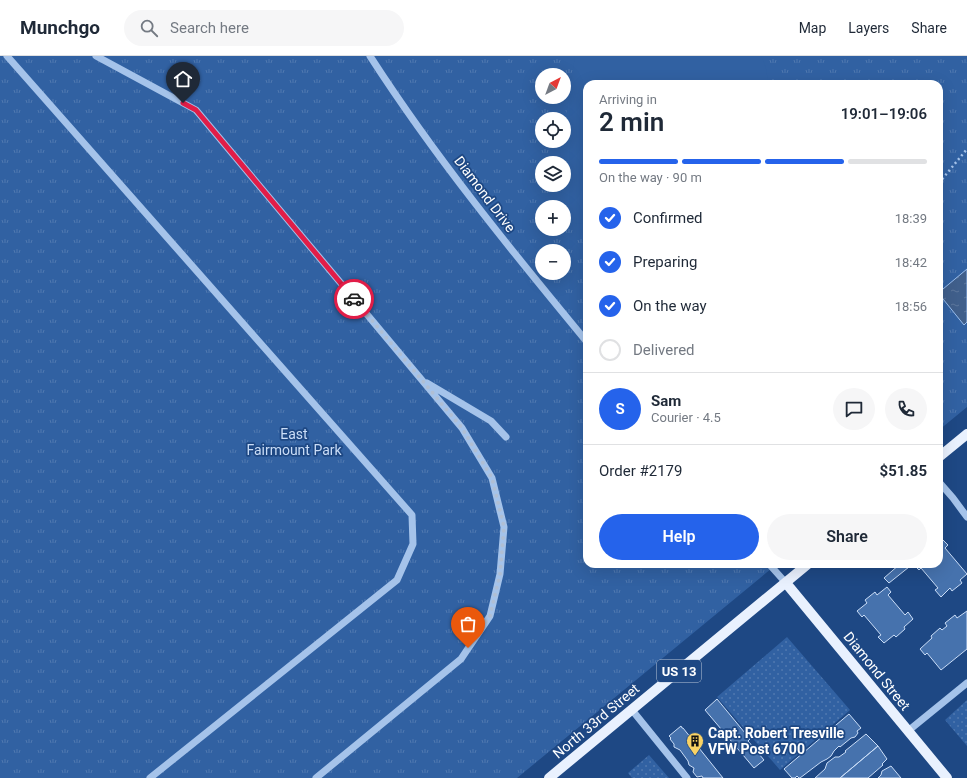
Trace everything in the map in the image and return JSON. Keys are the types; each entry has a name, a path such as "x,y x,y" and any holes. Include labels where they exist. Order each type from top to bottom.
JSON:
{"main road":[{"path":"943,454 967,434"},
{"name":"North 33rd Street","path":"549,778 803,568"},
{"name":"Diamond Street","path":"786,583 946,778"}],"street":[{"path":"7,56 412,515 413,544 398,580 150,778"},
{"path":"96,56 196,110 462,428 492,478 504,527 500,574 490,616 461,659 316,778"},
{"name":"Diamond Drive","path":"370,56 411,116 487,220 583,337"},
{"path":"422,380 491,421 506,437"},
{"path":"943,486 954,498 967,517"},
{"path":"773,568 786,583"},
{"path":"908,731 967,683"},
{"path":"632,710 687,778"}],"path":[{"path":"943,178 967,149"}],"green space":[{"name":"East Fairmount Park","path":"0,56 967,56 967,407 943,427 943,80 583,80 583,568 772,568 517,778 0,778"},
{"path":"575,56 761,56 766,70 767,80 583,80 583,224 571,223 571,200 553,200 555,192 571,192 571,156 560,156 561,148 571,148 571,112 566,112 568,104 571,104 571,82"},
{"path":"787,637 850,710 780,770 717,697"},
{"path":"967,700 967,746 945,720"},
{"path":"649,755 669,778 632,778 628,773"}],"water":[{"path":"967,269 967,322 964,325 943,299 943,289"}],"building":[{"path":"943,540 948,545 945,548 967,574 960,580 962,583 952,591 950,588 941,597 935,590 938,588 921,568 943,568"},
{"path":"895,568 908,568 889,583 884,578"},
{"path":"887,587 891,592 888,595 905,615 908,612 913,619 896,637 894,635 884,643 878,637 881,635 864,615 862,617 857,611 867,603 865,600 875,592 877,595"},
{"path":"967,611 967,649 941,670 927,653 925,655 920,649 940,628 942,630 947,626 945,623 955,615 957,618"},
{"path":"717,699 750,739 748,741 764,760 754,768 705,710"},
{"path":"849,714 861,728 857,731 858,733 855,737 851,738 840,747 839,746 831,756 800,778 797,776 792,778 784,769"},
{"name":"Capt. Robert Tresville VFW Post 6700","path":"681,726 723,778 697,777 693,772 694,768 689,765 688,761 680,750 674,747 674,744 669,736"},
{"path":"866,734 878,746 840,778 815,778 825,769 827,763 846,752 845,751"},
{"path":"878,746 887,759 882,764 883,765 868,778 840,778"},
{"path":"891,766 901,778 878,778 882,771"}],"way so far":[{"path":"354,299 462,428 492,478 504,527 500,574 490,616 468,648"}],"place":[{"name":"Capt. Robert Tresville VFW Post 6700","path":"695,756"}],"route":[{"path":"183,103 196,110 354,299"}]}
